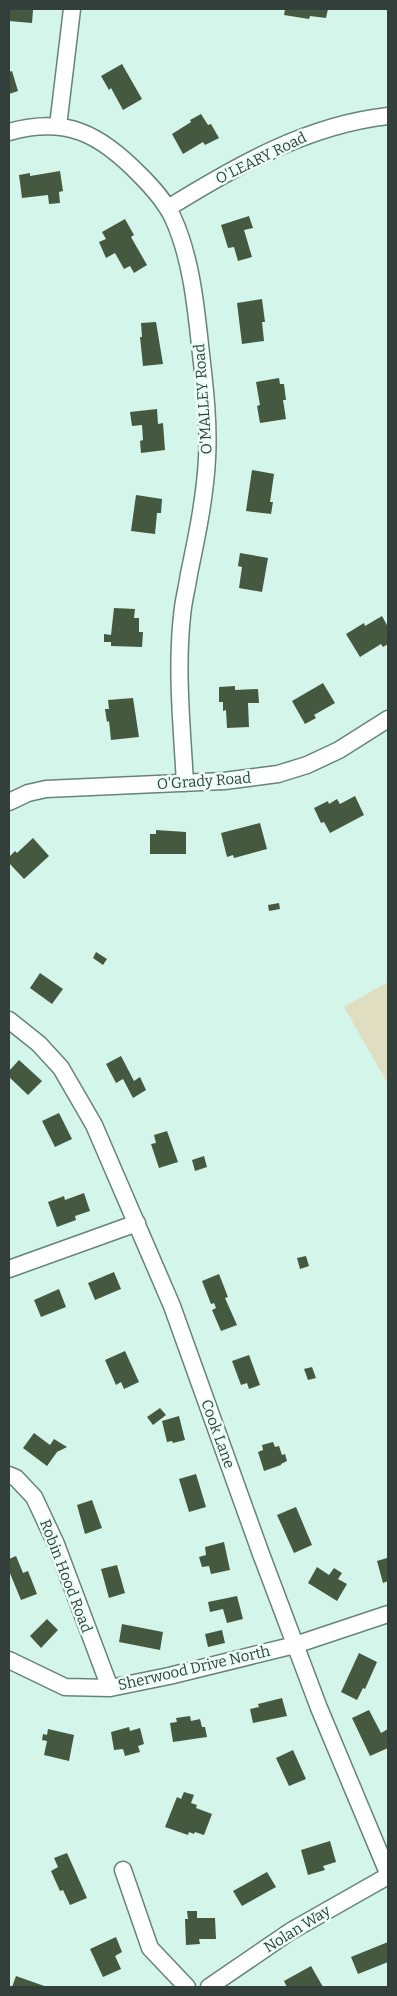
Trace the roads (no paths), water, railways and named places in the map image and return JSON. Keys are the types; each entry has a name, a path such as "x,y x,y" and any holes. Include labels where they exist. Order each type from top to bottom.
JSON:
{"street":[{"path":"58,126 72,9"},
{"name":"O'LEARY Road","path":"168,208 274,149 299,138 345,123 388,116"},
{"name":"O'MALLEY Road","path":"9,132 27,127 58,126 91,136 114,150 144,179 168,208 177,230 191,281 199,332 208,433 207,462 180,633 185,783"},
{"name":"O'Grady Road","path":"9,802 28,793 46,789 185,783 262,777 295,770 339,750 388,719"},
{"name":"Cook Lane","path":"9,1020 39,1044 61,1068 94,1125 184,1337 295,1645 334,1746 388,1875"},
{"path":"9,1269 137,1224"},
{"name":"Robin Hood Road","path":"9,1475 16,1478 34,1497 56,1544 110,1688"},
{"name":"Sherwood Drive North","path":"9,1660 65,1687 110,1688 169,1676 295,1645 388,1614"},
{"path":"123,1870 150,1948 188,1987"},
{"name":"Nolan Way","path":"209,1987 291,1931 388,1875"}]}
